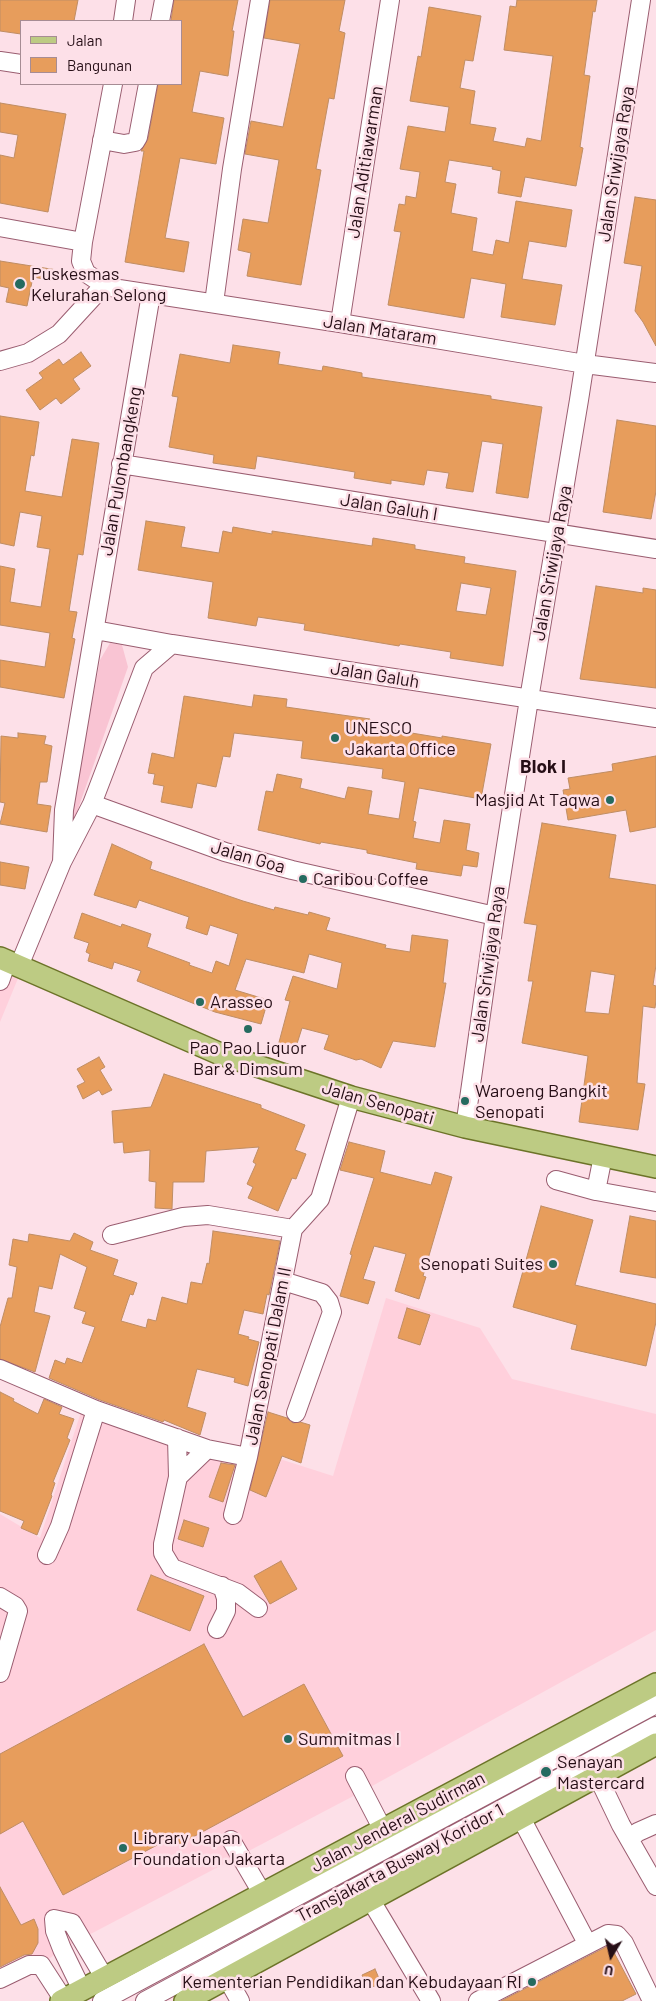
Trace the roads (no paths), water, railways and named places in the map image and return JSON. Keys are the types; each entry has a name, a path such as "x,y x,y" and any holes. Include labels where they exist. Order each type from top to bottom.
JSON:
{"main road":[{"name":"Jalan Senopati","path":"6,967 218,1053 351,1097 465,1127 656,1167"},
{"name":"Jalan Jenderal Sudirman","path":"69,1997 656,1684"},
{"path":"185,2001 656,1744"}],"street":[{"path":"123,20 126,0"},
{"path":"160,20 164,0"},
{"path":"214,303 232,169 260,0"},
{"name":"Jalan Aditiawarman","path":"340,323 390,0"},
{"name":"Jalan Sriwijaya Raya","path":"465,1127 495,916 585,364 641,0"},
{"path":"0,61 20,64"},
{"path":"0,361 28,353 59,334 104,285 90,276 83,268 83,242 113,85"},
{"path":"102,140 124,144 135,142 138,137 148,85"},
{"path":"0,227 83,242"},
{"name":"Jalan Mataram","path":"104,285 585,364 651,371"},
{"name":"Jalan Pulombangkeng","path":"70,834 64,810 151,294"},
{"name":"Jalan Galuh I","path":"121,464 656,549"},
{"name":"Jalan Galuh","path":"95,630 172,644 656,718"},
{"path":"92,649 108,637 126,636 141,649 144,668"},
{"name":"Jalan Pulombangkeng","path":"6,967 62,862 70,834 92,804 144,668 172,644"},
{"name":"Jalan Goa","path":"92,804 225,852 292,870 495,916"},
{"path":"112,1235 183,1217 208,1215 293,1228 320,1199 351,1097"},
{"path":"596,1191 603,1156"},
{"path":"556,1180 596,1191 656,1202"},
{"name":"Jalan Senopati Dalam II","path":"0,1369 96,1410 206,1449 248,1457 293,1228"},
{"path":"283,1280 322,1293 330,1302 332,1312 296,1413"},
{"path":"47,1555 60,1526 96,1410"},
{"path":"177,1438 178,1477 162,1544 162,1553 172,1568 238,1593 258,1608"},
{"path":"178,1477 206,1449"},
{"path":"233,1515 248,1457"},
{"path":"217,1628 226,1611 226,1598 222,1586"},
{"path":"0,1597 15,1606 18,1611 0,1673"},
{"name":"Transjakarta Busway Koridor 1","path":"102,2001 656,1704"},
{"name":"Transjakarta Busway Koridor 1","path":"145,2001 656,1726"},
{"path":"597,1775 621,1825 646,1830"},
{"path":"355,1776 383,1830"},
{"path":"521,1818 586,1943"},
{"path":"646,1830 650,1850"},
{"path":"646,1830 656,1886"},
{"path":"231,1840 262,1893"},
{"path":"370,1899 430,2001"},
{"path":"69,1997 62,1949 55,1931 54,1919 72,1922 104,1977"},
{"path":"478,2001 586,1943 608,1934 617,1936 624,1943 652,2001"},
{"path":"0,1979 29,1965 42,1965 69,1997"},
{"path":"227,1978 240,2001"}],"place":[{"name":"Puskesmas Kelurahan Selong","path":"20,284"},
{"name":"UNESCO Jakarta Office","path":"335,738"},
{"name":"Masjid At Taqwa","path":"610,800"},
{"name":"Caribou Coffee","path":"303,879"},
{"name":"Arasseo","path":"200,1002"},
{"name":"Pao Pao Liquor Bar & Dimsum","path":"248,1029"},
{"name":"Waroeng Bangkit Senopati","path":"465,1101"},
{"name":"Senopati Suites","path":"553,1264"},
{"name":"Summitmas I","path":"288,1739"},
{"name":"Senayan Mastercard","path":"546,1772"},
{"name":"Library Japan Foundation Jakarta","path":"123,1848"},
{"name":"Kementerian Pendidikan dan Kebudayaan RI","path":"532,1982"}],"district":[{"name":"Blok I","path":"543,767"}]}
